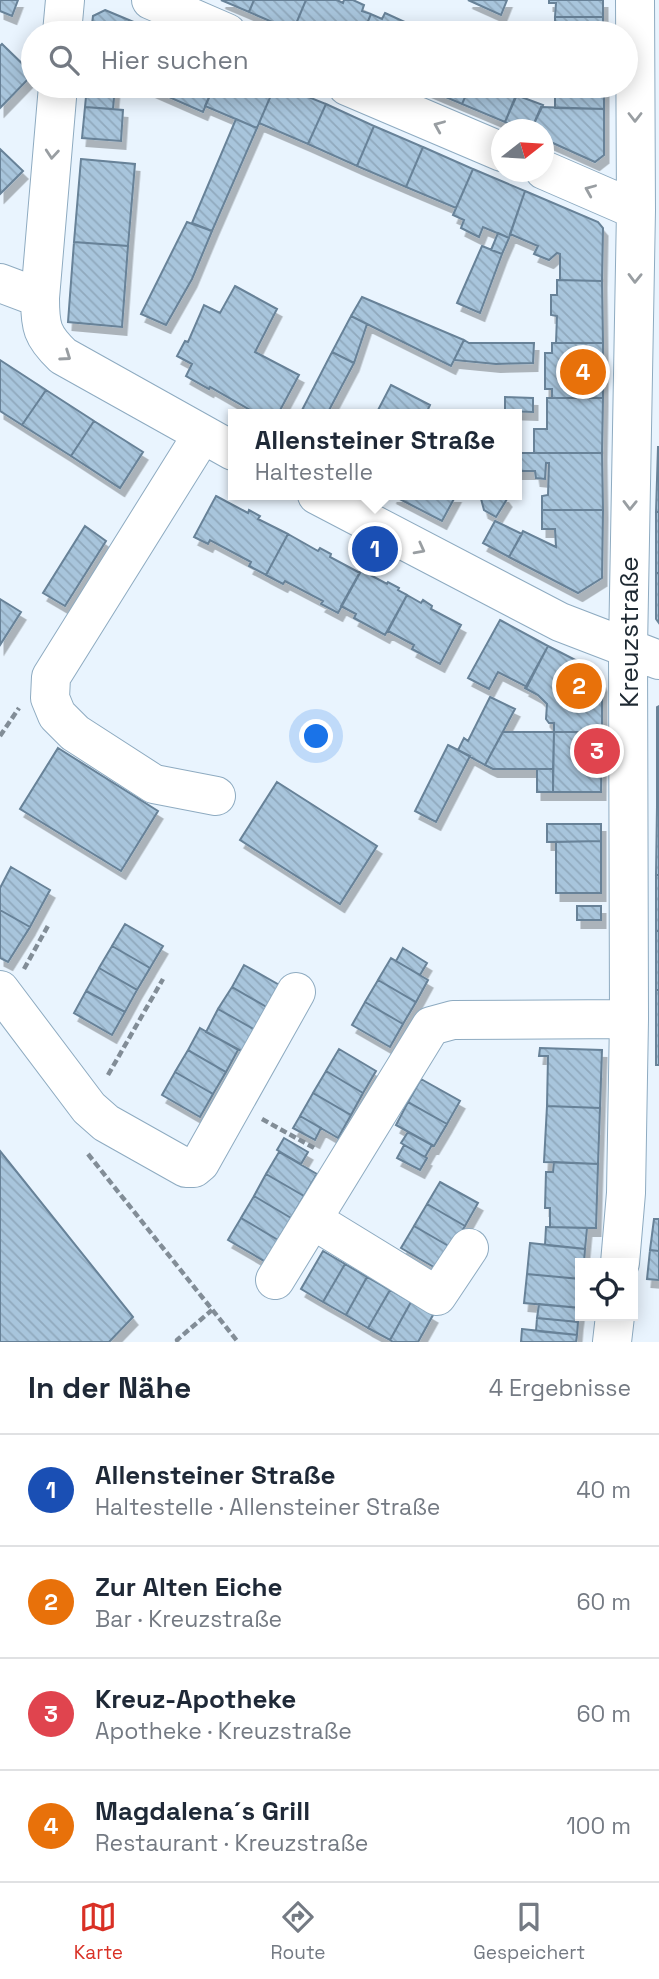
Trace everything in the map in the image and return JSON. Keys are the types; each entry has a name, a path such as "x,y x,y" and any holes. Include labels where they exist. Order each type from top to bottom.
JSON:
{"street":[{"path":"63,21 65,0"},
{"path":"151,0 199,21"},
{"name":"Kreuzstraße","path":"635,0 635,21"},
{"path":"57,98 40,298 40,321 47,341 63,356 218,443 51,677 50,698 57,715 75,733 154,784 216,796"},
{"path":"375,98 491,147"},
{"name":"Kreuzstraße","path":"620,1258 626,1193 643,1094 628,1018 643,655 635,98"},
{"path":"554,174 636,209"},
{"path":"0,283 40,298"},
{"path":"327,500 560,622 643,655"},
{"path":"3,994 89,1108 106,1124 186,1168 194,1168 200,1163 296,992"},
{"path":"275,1280 431,1026 453,1020 628,1018"},
{"path":"313,1220 437,1296 469,1248"},
{"path":"612,1342 614,1321"}],"path":[{"path":"0,736 24,700"},
{"path":"3,994 49,924"},
{"path":"89,1108 163,979"},
{"path":"234,1103 346,1166"},
{"path":"85,1150 238,1342"},
{"path":"178,1342 177,1340 212,1310"}],"building":[{"path":"0,0 18,0 12,16 0,11"},
{"path":"221,0 254,0 249,12"},
{"path":"254,0 306,0 297,21 270,21 249,12"},
{"path":"306,0 337,0 343,3 344,0 353,0 364,5 362,11 371,14 368,21 297,21"},
{"path":"468,0 507,0 501,15"},
{"path":"549,0 603,0 603,17 555,17 556,3 549,3"},
{"path":"105,10 131,21 92,21 93,16"},
{"path":"385,13 403,21 368,21 371,14 382,19"},
{"path":"555,17 603,17 603,21 555,21"},
{"path":"2,44 21,62 21,86 0,108"},
{"path":"86,98 114,98 113,109 85,107"},
{"path":"171,98 209,98 203,112"},
{"path":"209,98 270,98 257,128 205,106"},
{"path":"270,98 311,98 326,104 308,144 259,123"},
{"path":"448,98 465,98 462,104"},
{"path":"465,98 516,98 506,119 498,119 462,104"},
{"path":"515,98 524,98 543,105 536,119 506,119"},
{"path":"555,98 604,98 604,109 555,108"},
{"path":"326,104 374,126 357,166 308,144"},
{"path":"85,107 123,110 121,141 82,138"},
{"path":"541,107 604,109 604,155 595,162 554,144 554,119 536,119"},
{"path":"236,119 257,128 212,231 192,223"},
{"path":"374,126 423,147 406,187 357,166"},
{"path":"423,147 473,169 456,208 406,187"},
{"path":"0,149 23,171 0,194"},
{"path":"81,159 135,164 128,246 74,242"},
{"path":"473,169 491,177 491,182 504,182 525,191 509,238 483,227 479,237 461,228 464,220 453,215"},
{"path":"525,191 598,222 603,228 602,281 560,280 560,254 557,253 549,260 534,254 538,246 510,234"},
{"path":"187,222 212,231 192,279 166,325 141,314"},
{"path":"498,233 509,238 502,254 491,250"},
{"path":"74,242 128,246 122,327 68,322"},
{"path":"482,246 502,254 480,313 457,303"},
{"path":"557,280 602,281 603,343 556,343 557,316 551,315 551,295 557,295"},
{"path":"235,286 277,309 255,352 299,375 281,409 248,409 186,376 192,364 177,356 185,341 188,342 204,305 220,313"},
{"path":"362,297 464,340 451,366 351,316"},
{"path":"351,316 367,324 354,363 332,352"},
{"path":"464,340 469,343 534,343 533,363 496,364 454,360"},
{"path":"552,343 603,343 603,398 552,398 552,389 545,389 545,353 552,353"},
{"path":"332,352 354,363 330,409 303,409"},
{"path":"0,360 46,390 22,425 0,411"},
{"path":"391,385 430,405 428,409 379,409"},
{"path":"46,390 94,421 71,456 22,425"},
{"path":"505,397 533,398 533,412 505,409"},
{"path":"547,398 603,398 602,453 534,453 534,429 547,429"},
{"path":"94,421 143,452 120,488 71,456"},
{"path":"658,447 659,512 656,512"},
{"path":"522,453 602,453 603,510 542,510 542,496 548,495 549,463 546,463 545,479 536,478 535,471 522,471"},
{"path":"216,496 248,513 249,510 260,516 258,519 288,534 266,575 249,566 251,562 210,540 208,544 194,537"},
{"path":"402,500 453,500 442,521"},
{"path":"481,500 506,500 496,517 484,510"},
{"path":"542,510 603,510 602,578 578,593 509,557 523,531 556,547 555,529 542,529"},
{"path":"656,512 659,512 659,573 656,573"},
{"path":"495,521 522,534 509,557 483,543"},
{"path":"85,526 106,541 65,606 43,593"},
{"path":"288,534 318,551 320,548 331,554 330,557 360,573 338,613 321,604 323,601 285,581 283,584 266,575"},
{"path":"361,570 387,584 388,582 407,595 385,635 354,618 356,614 341,606"},
{"path":"656,573 659,573 659,623 656,619"},
{"path":"407,595 421,603 423,600 432,606 431,609 461,625 440,664 412,649 414,645 388,631"},
{"path":"0,599 21,612 0,645"},
{"path":"500,620 548,646 527,687 498,672 489,689 468,678"},
{"path":"548,646 597,671 602,684 602,732 554,732 554,723 549,723 546,719 547,704 525,688"},
{"path":"490,697 515,709 485,765 458,750 464,738 468,741"},
{"path":"659,706 659,806 657,806 657,707"},
{"path":"503,732 554,732 553,769 493,769 485,765"},
{"path":"554,732 602,732 601,792 553,792"},
{"path":"448,745 470,756 436,822 415,811"},
{"path":"58,748 158,811 121,871 20,809"},
{"path":"537,769 553,769 553,792 537,792"},
{"path":"277,782 377,846 340,904 240,840"},
{"path":"659,806 659,875 656,875"},
{"path":"547,824 601,824 601,841 547,842"},
{"path":"601,841 601,893 556,893 556,842"},
{"path":"11,867 50,890 30,927 0,910 0,888"},
{"path":"656,875 659,875 659,931 656,931"},
{"path":"577,906 601,906 601,920 577,920"},
{"path":"0,910 30,927 8,962 0,958"},
{"path":"125,924 163,946 150,968 112,946"},
{"path":"656,931 659,931 659,990 656,990"},
{"path":"112,946 150,968 137,990 99,968"},
{"path":"403,948 427,963 420,975 396,961"},
{"path":"391,958 428,980 416,1002 378,980"},
{"path":"244,965 283,987 270,1009 232,987"},
{"path":"99,968 137,990 125,1012 86,991"},
{"path":"378,980 416,1002 403,1024 365,1002"},
{"path":"232,987 270,1009 257,1031 218,1009"},
{"path":"656,990 659,990 659,1065 656,1065"},
{"path":"86,991 125,1012 112,1035 74,1013"},
{"path":"365,1002 403,1024 390,1047 352,1025"},
{"path":"218,1009 257,1031 245,1053 206,1032"},
{"path":"200,1028 238,1050 226,1072 188,1050"},
{"path":"540,1048 602,1050 600,1108 547,1106 548,1056 539,1056"},
{"path":"339,1049 376,1071 363,1093 326,1071"},
{"path":"188,1050 226,1072 213,1094 175,1072"},
{"path":"326,1071 363,1093 351,1115 313,1093"},
{"path":"175,1072 213,1094 200,1117 162,1095"},
{"path":"421,1079 460,1101 447,1124 408,1102"},
{"path":"313,1093 351,1115 338,1138 300,1116"},
{"path":"408,1102 447,1124 434,1146 396,1125"},
{"path":"547,1106 600,1108 598,1164 544,1162"},
{"path":"300,1116 321,1128 315,1140 293,1128"},
{"path":"408,1132 432,1145 425,1157 401,1143"},
{"path":"284,1138 308,1152 301,1164 277,1150"},
{"path":"404,1145 427,1158 420,1170 397,1158"},
{"path":"0,1151 133,1317 109,1342 0,1342"},
{"path":"279,1152 317,1174 304,1196 266,1174"},
{"path":"554,1162 598,1164 596,1228 550,1227 550,1208 545,1208 546,1172 553,1172"},
{"path":"266,1174 304,1196 291,1218 254,1196"},
{"path":"440,1182 478,1203 465,1226 427,1204"},
{"path":"254,1196 291,1218 278,1240 241,1218"},
{"path":"427,1204 465,1226 452,1248 414,1226"},
{"path":"241,1218 278,1240 266,1262 228,1240"},
{"path":"654,1219 659,1219 659,1251 650,1250"},
{"path":"414,1226 452,1248 439,1270 401,1248"},
{"path":"546,1227 587,1228 585,1249 545,1245"},
{"path":"530,1243 585,1249 584,1258 575,1258 575,1279 527,1274"},
{"path":"650,1250 659,1251 659,1280 647,1279"},
{"path":"323,1251 345,1264 323,1302 301,1289"},
{"path":"345,1264 367,1277 346,1315 323,1302"},
{"path":"527,1274 575,1279 575,1308 524,1303"},
{"path":"367,1277 390,1290 368,1328 346,1315"},
{"path":"390,1290 411,1302 390,1340 368,1328"},
{"path":"411,1302 433,1315 418,1342 393,1342 390,1340"},
{"path":"539,1304 575,1308 575,1321 578,1321 578,1322 537,1318"},
{"path":"537,1318 578,1322 577,1335 536,1331"},
{"path":"522,1329 577,1335 576,1342 521,1342"}],"place":[{"name":"Magdalena´s Grill","path":"583,372"},
{"name":"Allensteiner Straße","path":"375,549"},
{"name":"Zur Alten Eiche","path":"579,686"},
{"name":"Kreuz-Apotheke","path":"597,751"}]}
